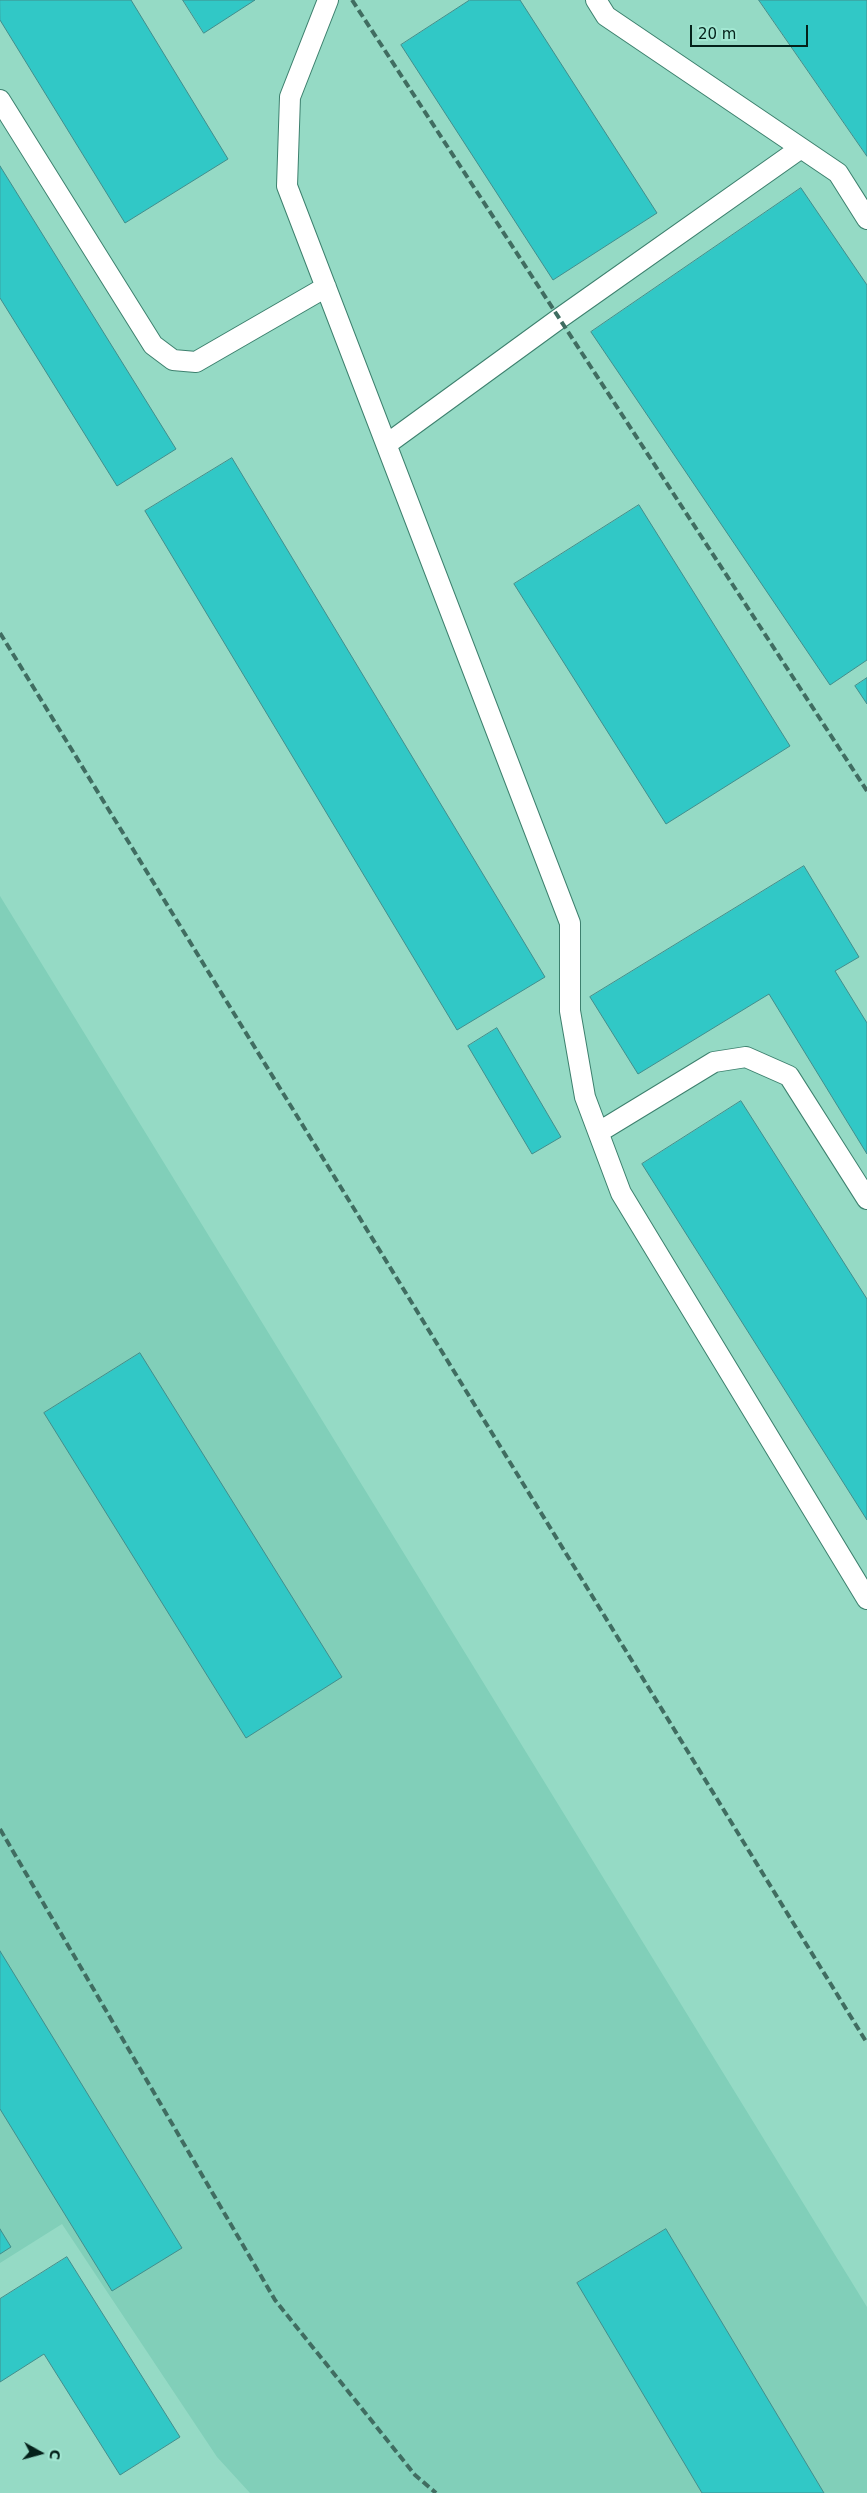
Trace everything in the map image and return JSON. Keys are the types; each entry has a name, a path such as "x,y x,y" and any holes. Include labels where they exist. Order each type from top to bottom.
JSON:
{"lane":[{"path":"328,0 290,97 287,186 570,923 570,1011 585,1097 621,1193 867,1599"},
{"path":"596,0 606,16 838,173 867,219"},
{"path":"0,100 152,345 173,360 196,362 326,288"},
{"path":"387,444 560,318 801,148"},
{"path":"599,1132 714,1062 746,1057 789,1076 867,1199"}],"shaded area":[{"path":"0,896 867,2307 867,2493 250,2493 217,2457 62,2224 0,2263"}],"building":[{"path":"0,0 131,0 228,159 125,223 0,20"},
{"path":"183,0 255,0 204,33"},
{"path":"470,0 520,0 657,213 553,280 401,45"},
{"path":"759,0 867,0 867,156"},
{"path":"0,166 176,449 117,486 0,298"},
{"path":"801,188 867,285 867,660 830,685 591,332"},
{"path":"232,458 545,977 457,1030 145,511"},
{"path":"639,505 790,746 666,824 514,584"},
{"path":"867,678 867,704 855,686"},
{"path":"804,866 859,957 835,971 867,1023 867,1154 769,994 638,1074 590,997"},
{"path":"497,1028 561,1137 532,1154 468,1046"},
{"path":"741,1101 867,1299 867,1520 642,1164"},
{"path":"140,1353 342,1677 246,1738 44,1413"},
{"path":"0,1951 182,2248 112,2291 0,2109"},
{"path":"0,2229 11,2247 0,2254"},
{"path":"666,2229 824,2493 702,2493 577,2283"},
{"path":"67,2257 180,2437 120,2475 44,2354 0,2382 0,2299"}],"railway":[{"path":"352,0 867,791"},
{"path":"0,633 867,2043"},
{"path":"0,1829 275,2300 415,2475 436,2493"}]}
